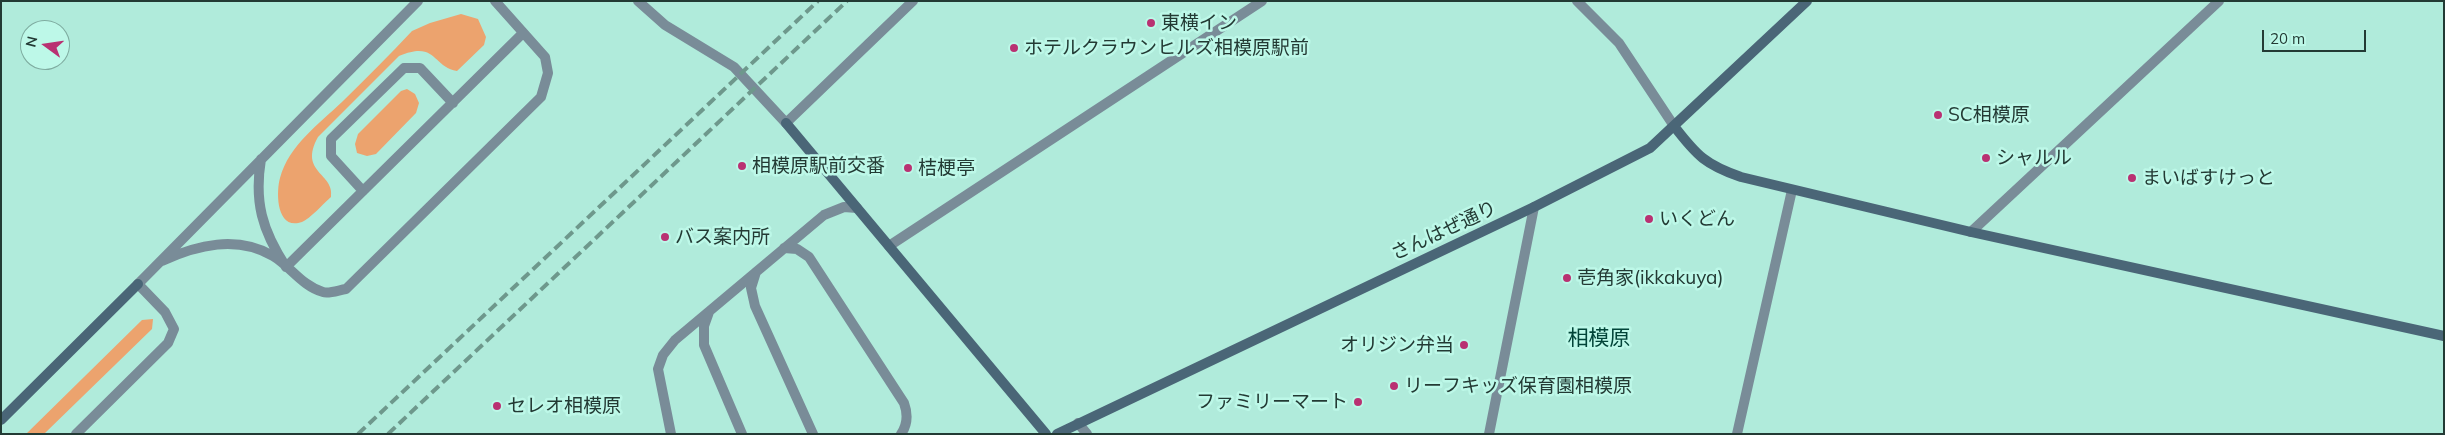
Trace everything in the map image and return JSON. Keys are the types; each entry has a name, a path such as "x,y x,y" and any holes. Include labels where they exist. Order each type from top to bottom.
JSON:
{"street":[{"path":"1,420 162,261 261,158 418,1"},
{"path":"162,261 198,247 222,243 256,248 274,257 304,282 324,292 346,289 541,97 548,73 545,58 495,1"},
{"path":"638,1 665,25 734,67 786,123 1046,434"},
{"path":"786,123 914,1"},
{"path":"889,246 1262,1"},
{"path":"1577,1 1619,43 1674,126 1701,159 1741,178 1970,232 2444,336"},
{"name":"さんはぜ通り","path":"1056,434 1534,207 1650,148 1807,1"},
{"path":"1970,232 2219,1"},
{"path":"286,266 523,33"},
{"path":"363,191 331,156 331,139 404,68 420,68 452,103"},
{"path":"261,158 257,185 260,213 269,237 286,266"},
{"path":"1737,434 1792,190"},
{"path":"671,434 658,370 663,355 675,340 824,215 834,209 844,207 857,208"},
{"path":"1489,434 1534,207"},
{"path":"784,248 797,249 809,257 904,403 907,411 906,427 901,434"},
{"path":"757,271 751,288 755,306 813,434"},
{"path":"76,434 168,343 174,329 165,312 138,284"},
{"path":"709,312 704,326 704,345 742,434"},
{"path":"1078,423 1087,434"}],"shaded area":[{"path":"461,14 478,19 486,37 484,45 457,71 449,69 433,56 421,51 399,56 318,137 313,149 312,158 318,172 331,189 331,197 302,222 293,223 287,221 280,209 278,200 279,184 284,166 298,145 412,31 430,23"},
{"path":"407,89 415,94 419,103 416,113 376,154 367,156 357,153 355,144 358,134 401,91"},
{"path":"153,319 152,329 44,434 26,434 142,320"}],"railway":[{"path":"358,434 818,1"},
{"path":"388,434 847,1"}],"place":[{"name":"東横イン","path":"1151,23"},
{"name":"ホテルクラウンヒルズ相模原駅前","path":"1014,48"},
{"name":"SC相模原","path":"1938,115"},
{"name":"シャルル","path":"1986,158"},
{"name":"相模原駅前交番","path":"742,166"},
{"name":"桔梗亭","path":"908,168"},
{"name":"まいばすけっと","path":"2132,178"},
{"name":"いくどん","path":"1649,219"},
{"name":"バス案内所","path":"665,237"},
{"name":"壱角家(ikkakuya)","path":"1567,278"},
{"name":"オリジン弁当","path":"1464,345"},
{"name":"リーフキッズ保育園相模原","path":"1394,386"},
{"name":"ファミリーマート","path":"1358,402"},
{"name":"セレオ相模原","path":"497,406"}],"district":[{"name":"相模原","path":"1599,339"}]}
